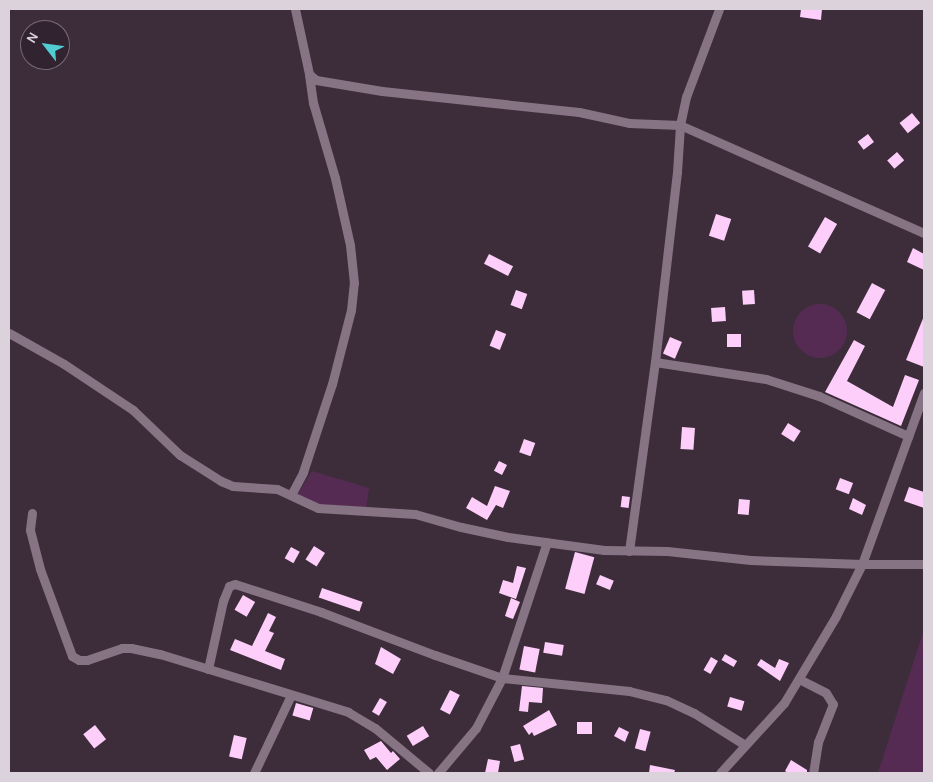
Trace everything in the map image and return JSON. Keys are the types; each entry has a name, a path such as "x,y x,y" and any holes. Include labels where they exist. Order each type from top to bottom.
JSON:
{"street":[{"path":"291,495 303,472 332,384 351,310 354,283 350,245 335,178 312,103 309,74 295,9"},
{"path":"629,551 655,362 677,172 680,125 686,97 719,9"},
{"path":"309,74 316,80 382,91 579,112 629,123 680,125 924,233"},
{"path":"9,333 64,364 133,410 180,455 221,481 233,486 276,489 318,508 415,514 508,537 629,551 667,551 752,560 924,564"},
{"path":"655,362 766,378 819,396 908,436"},
{"path":"720,773 784,703 836,616 862,564 924,392"},
{"path":"32,513 30,530 40,569 72,656 79,660 87,660 122,648 131,648 160,654 348,712 374,728 429,773"},
{"path":"438,773 476,728 502,678 547,542"},
{"path":"208,669 223,601 229,586 236,584 321,612 434,655 502,678 629,691 666,700 694,713 744,745"},
{"path":"799,679 826,693 833,704 818,742 813,773"},
{"path":"254,773 291,694"}],"shaded area":[{"path":"820,304 830,306 839,312 845,321 847,331 845,341 839,350 830,356 820,358 810,356 801,350 795,341 793,331 795,321 801,312 810,306"},
{"path":"312,471 369,488 366,511 321,506 297,495"},
{"path":"924,629 924,773 878,773"}],"building":[{"path":"801,9 822,9 821,20 800,17"},
{"path":"912,113 920,123 908,133 900,123"},
{"path":"868,134 874,142 864,150 858,142"},
{"path":"897,152 904,160 894,169 887,161"},
{"path":"716,214 731,219 724,241 709,236"},
{"path":"825,217 837,224 820,253 808,246"},
{"path":"913,248 924,254 924,270 907,262"},
{"path":"489,254 513,266 508,276 484,264"},
{"path":"872,283 885,290 870,319 857,312"},
{"path":"516,290 527,294 522,309 511,305"},
{"path":"754,290 755,304 743,305 742,291"},
{"path":"725,307 726,321 712,322 711,308"},
{"path":"924,316 924,367 906,360"},
{"path":"496,330 506,334 500,350 490,346"},
{"path":"727,334 741,334 741,347 727,347"},
{"path":"670,337 682,342 675,359 663,354"},
{"path":"854,340 865,346 847,381 893,407 905,375 919,380 901,426 825,392"},
{"path":"788,423 801,431 794,442 781,434"},
{"path":"682,427 695,428 693,450 680,449"},
{"path":"524,439 535,443 530,456 519,452"},
{"path":"499,461 507,465 502,475 494,471"},
{"path":"840,478 853,483 849,494 836,489"},
{"path":"495,486 510,491 503,508 496,505 487,520 466,508 472,497 487,506"},
{"path":"909,487 924,492 924,508 904,501"},
{"path":"622,496 630,497 629,508 621,507"},
{"path":"853,498 866,505 862,515 849,509"},
{"path":"739,499 750,500 749,515 738,514"},
{"path":"314,546 325,553 317,566 306,560"},
{"path":"291,547 300,552 293,563 285,558"},
{"path":"575,552 594,557 584,594 565,589"},
{"path":"517,566 526,568 516,599 499,593 503,580 513,583"},
{"path":"600,575 614,581 610,590 596,584"},
{"path":"322,588 363,602 359,611 319,597"},
{"path":"243,595 255,602 247,617 234,610"},
{"path":"511,598 520,602 513,619 505,616"},
{"path":"268,613 276,617 269,631 274,633 265,651 285,659 281,670 230,650 235,639 252,646"},
{"path":"545,642 564,645 562,656 543,653"},
{"path":"524,646 540,649 535,673 519,670"},
{"path":"381,647 401,659 393,674 375,664"},
{"path":"725,654 737,661 734,667 722,660"},
{"path":"711,657 718,661 710,674 704,670"},
{"path":"761,659 775,668 779,659 789,663 780,681 757,665"},
{"path":"522,686 543,688 542,703 529,702 528,712 519,711"},
{"path":"450,690 460,695 450,715 440,710"},
{"path":"730,697 744,701 742,711 727,707"},
{"path":"380,698 387,702 379,716 372,712"},
{"path":"296,703 313,708 310,720 292,715"},
{"path":"549,710 557,725 534,736 532,732 529,735 523,726"},
{"path":"577,722 592,722 592,734 577,734"},
{"path":"95,725 106,739 94,748 83,734"},
{"path":"423,726 429,736 413,746 407,736"},
{"path":"619,727 629,732 625,742 614,736"},
{"path":"640,729 651,732 645,751 635,748"},
{"path":"234,735 247,738 242,759 229,756"},
{"path":"381,741 391,753 393,751 400,759 387,770 376,757 370,760 364,750"},
{"path":"520,744 524,759 514,762 510,747"},
{"path":"488,759 500,761 498,773 485,773"},
{"path":"791,760 807,770 807,773 788,773 785,771"},
{"path":"650,765 675,770 674,773 649,773"}]}
